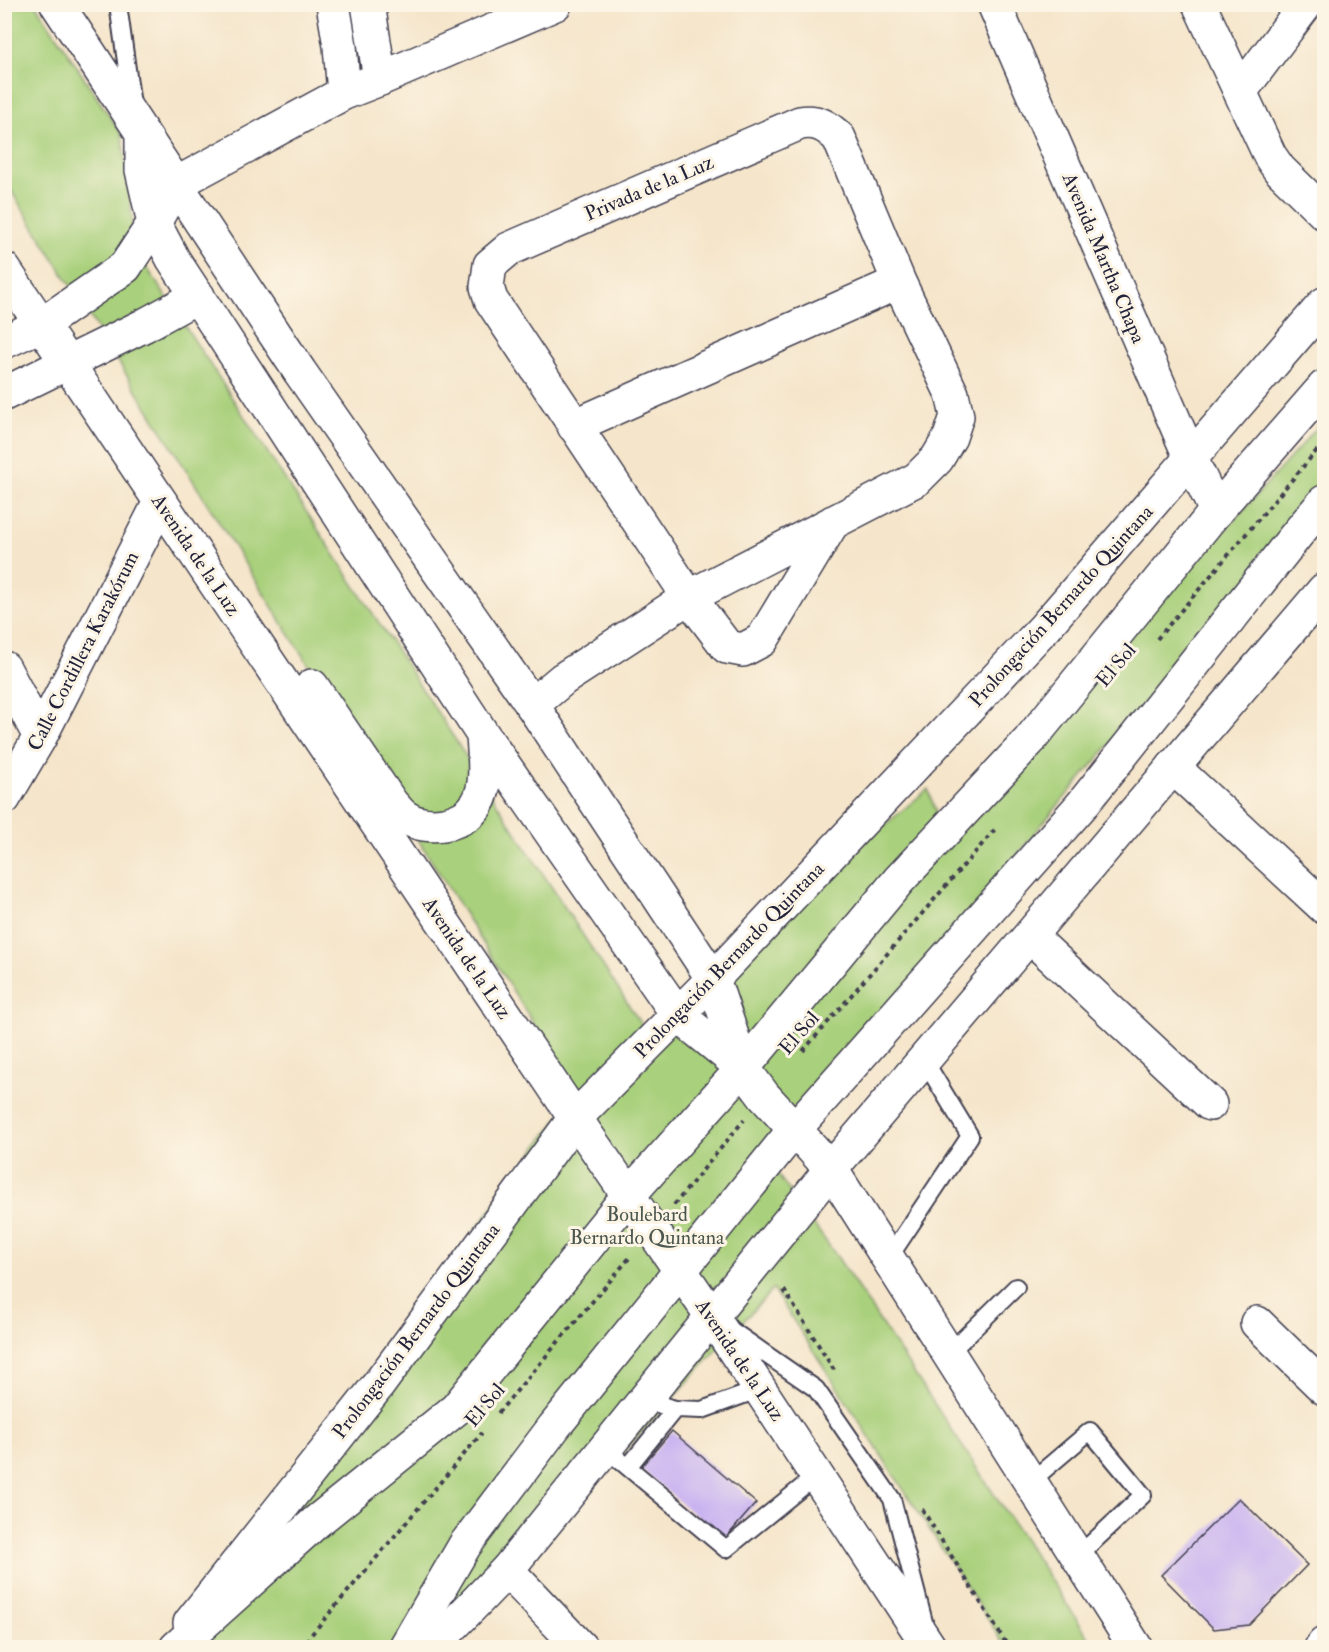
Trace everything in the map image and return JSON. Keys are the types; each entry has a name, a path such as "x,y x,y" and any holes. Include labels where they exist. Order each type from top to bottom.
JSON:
{"street":[{"path":"57,4 300,372 532,705 713,979 742,1068"},
{"path":"333,4 344,93"},
{"path":"368,4 380,79"},
{"path":"4,342 41,325 125,267 176,184 344,93 555,4"},
{"name":"Avenida Martha Chapa","path":"994,4 1216,512"},
{"path":"1199,4 1270,156 1279,169 1324,213"},
{"path":"1240,92 1306,4"},
{"name":"Privada de la Luz","path":"532,705 563,679 689,597 833,522 917,479 941,452 950,437 957,416 952,394 899,282 839,138 823,124 810,121 800,123 509,249 490,265 487,287 491,300 574,426 689,597 728,647 743,650 762,640 833,522"},
{"path":"138,128 142,170 154,223 173,259 483,735 678,1015 742,1068 764,1096 831,1169 1136,1647"},
{"name":"Avenida de la Luz","path":"4,269 575,1118 711,1316 930,1647"},
{"path":"574,426 899,282"},
{"path":"4,394 145,325 198,296"},
{"name":"Prolongación Bernardo Quintana","path":"171,1647 379,1384 575,1118 713,979 1044,628 1324,304"},
{"path":"176,1647 316,1522 456,1409 628,1196 742,1068 899,880 1029,741 1216,512 1324,387"},
{"name":"Calle Cordillera Karakórum","path":"4,798 40,737 160,502"},
{"path":"405,1647 465,1545 554,1427 680,1270 794,1130 1082,806 1324,502"},
{"path":"208,574 266,619 392,804 405,817 421,824 440,825 467,815 478,804 483,788 483,735"},
{"path":"432,1647 616,1457 643,1400 831,1169 1324,590"},
{"path":"4,668 40,737"},
{"path":"1173,767 1324,907"},
{"path":"1030,936 1210,1104"},
{"path":"1257,1323 1324,1388"},
{"path":"507,1570 581,1647"},
{"path":"1321,1647 1324,1644"}],"lane":[{"path":"118,4 138,128"},
{"path":"888,1259 970,1136 924,1060"},
{"path":"948,1354 1016,1287"},
{"path":"711,1316 816,1389 892,1499 930,1647"},
{"path":"643,1400 675,1408 702,1410 759,1389"},
{"path":"675,1408 616,1457 726,1549 817,1475"},
{"path":"1030,1482 1090,1431 1143,1496 1078,1556"}],"path":[{"name":"El Sol","path":"1154,643 1324,442"},
{"name":"El Sol","path":"803,1051 999,825"},
{"name":"El Sol","path":"491,1421 764,1096"},
{"name":"El Sol","path":"300,1647 484,1430"}],"green space":[{"name":"Boulebard Bernardo Quintana","path":"5,5 36,5 122,135 136,251 643,1027 928,789 940,824 1070,703 1324,420 1324,492 1039,828 924,972 767,1160 838,1258 1095,1647 1006,1647 773,1289 444,1647 165,1647 577,1093 5,181"}],"building":[{"path":"672,1431 756,1503 724,1540 640,1468"},
{"path":"1239,1498 1307,1565 1249,1625 1214,1629 1161,1575"}]}
